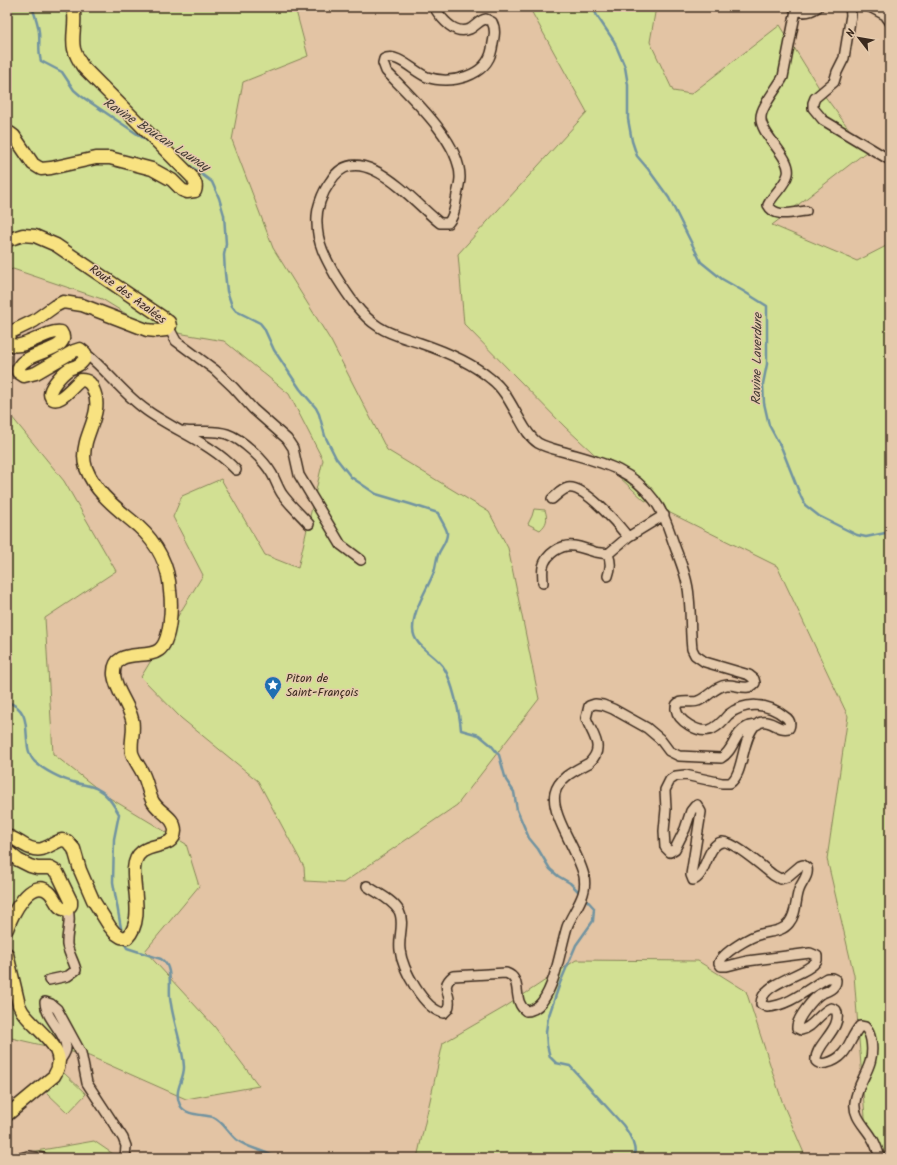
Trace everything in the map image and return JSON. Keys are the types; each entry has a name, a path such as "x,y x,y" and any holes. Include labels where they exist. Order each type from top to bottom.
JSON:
{"main road":[{"path":"7,133 14,136 33,164 41,169 96,158 110,158 152,169 172,180 182,190 187,192 195,191 195,182 192,177 83,67 74,48 75,18 73,7"},
{"name":"Route des Azalées","path":"7,240 23,235 35,236 56,245 169,322 169,328 163,331 147,330 82,305 63,302 34,321 11,332 7,339 11,345 15,346 22,345 52,332 61,332 63,336 60,345 29,358 19,364 18,372 24,376 36,373 74,351 80,350 85,353"},
{"path":"7,836 36,850 62,840 69,843 74,849 80,870 93,900 115,933 121,937 127,938 132,933 136,912 134,873 135,860 144,850 163,845 168,842 174,836 175,830 170,819 161,812 152,801 144,775 132,754 132,720 117,687 114,673 115,666 126,656 148,654 159,650 165,642 168,631 170,591 166,567 152,541 138,526 106,499 86,468 84,451 97,402 93,388 85,380 80,380 61,398 55,400 50,395 52,387 69,369 82,362 85,357 85,353"},
{"path":"7,851 18,860 30,866 37,868 50,868 56,872 71,901 71,905 68,910 65,910 58,906 50,892 40,887 35,888 29,893 14,912 7,929"},
{"path":"7,954 19,1005 22,1011 56,1048 59,1057 57,1072 54,1076 7,1114"}],"street":[{"path":"367,886 392,903 399,911 401,922 399,942 402,960 417,991 435,1010 444,1013 448,1009 450,1000 446,986 448,981 453,976 506,973 512,976 515,980 518,1000 522,1007 526,1011 532,1010 545,998 554,976 568,926 583,892 584,876 556,809 555,797 557,787 564,778 588,764 597,751 596,738 586,718 589,706 599,704 612,709 647,728 660,739 670,751 684,757 721,758 731,749 742,730 746,727 761,722 767,722 784,729 789,728 790,724 787,718 779,712 762,705 750,706 733,711 716,727 708,731 696,728 683,720 677,713 676,707 678,703 699,701 713,690 723,685 734,684 747,688 751,687 755,683 754,679 749,675 705,662 695,655 692,649 689,596 686,582 664,515 654,499 638,482 623,471 605,463 552,449 537,442 527,432 500,387 484,373 458,359 378,327 365,315 345,291 325,258 318,237 316,221 320,201 333,176 346,167 360,166 379,172 402,189 440,223 448,223 452,219 460,178 455,156 449,143 438,128 427,114 386,71 383,63 384,59 388,57 396,58 428,77 443,79 460,78 474,73 485,64 491,54 495,30 492,22 486,19 467,30 454,28 444,21 434,7"},
{"path":"806,211 780,214 771,210 768,205 783,184 788,172 785,161 762,124 760,116 783,77 794,8 804,12 810,12 818,7"},
{"path":"850,7 851,15 844,58 834,82 815,98 813,108 823,120 890,160"},
{"path":"870,7 885,15 890,22"},
{"path":"169,328 176,341 215,370 253,409 287,439 293,448 299,475 341,545 361,560"},
{"path":"85,353 98,363 133,400 146,410 219,454 236,470"},
{"path":"178,430 217,432 234,437 250,449 266,467 273,476 283,496 309,524"},
{"path":"552,499 565,489 573,488 580,491 596,502 615,521 628,537"},
{"path":"543,583 543,567 553,552 560,548 576,546 608,554 628,537 664,515"},
{"path":"608,554 611,568 608,576"},
{"path":"755,725 744,745 737,776 730,783 722,783 685,775 676,776 668,782 665,790 666,809 664,831 666,847 670,852 675,850 685,829 691,811 697,805 701,812 691,875 693,880 699,877 714,848 722,842 732,844 780,879 787,877 800,866 803,865 807,868 807,874 799,889 794,915 787,925 780,930 753,936 722,956 718,963 721,966 727,966 747,961 810,953 817,956 817,960 813,966 786,979 766,991 760,1004 767,1007 778,1006 828,978 836,980 836,984 833,988 816,998 803,1013 796,1025 798,1029 803,1030 828,1009 832,1008 837,1012 837,1020 833,1029 816,1054 816,1061 820,1064 826,1064 834,1061 841,1056 860,1026 864,1027 869,1033 872,1053 871,1060 859,1089 854,1108 857,1117 875,1142 880,1158"},
{"path":"49,980 68,976 76,970 67,945 70,916 68,910"},
{"path":"59,1062 66,1052 66,1045 49,1016 45,1002 51,1004 57,1009 81,1053 88,1083 123,1138 126,1146 125,1158"},
{"path":"21,1158 28,1156 43,1158"}],"green space":[{"path":"7,7 295,7 308,56 243,82 232,140 273,248 331,341 387,450 489,512 508,548 539,699 457,805 343,883 305,881 304,867 258,781 181,718 141,677 203,575 173,517 182,496 221,479 265,555 298,568 323,460 289,394 224,341 149,328 102,299 13,269 7,271"},
{"path":"529,7 656,7 650,42 673,91 691,94 780,25 821,91 866,152 772,225 857,261 890,244 890,1158 875,1158 866,1130 854,975 827,859 848,716 777,566 644,500 565,427 464,324 458,254 587,112"},
{"path":"7,411 64,481 116,571 45,618 53,754 108,797 186,844 199,886 145,951 214,1026 259,1086 186,1099 89,1056 7,1037"},
{"path":"534,509 545,510 546,513 547,519 544,526 540,530 528,524"},
{"path":"576,960 698,961 746,991 783,1104 806,1158 417,1158 443,1043 505,1007"},
{"path":"64,1073 86,1094 68,1113 46,1092"},
{"path":"94,1141 119,1158 7,1158 7,1156"}],"waterway":[{"name":"Ravine Boucan Launay","path":"32,7 39,29 41,61 62,72 74,90 81,96 149,142"},
{"name":"Ravine Laverdure","path":"593,7 597,16 614,41 625,67 628,85 628,119 632,141 637,156 669,198 701,262 722,279 767,306 767,364 763,384 764,403 769,425 782,449 805,505 819,516 857,535 866,537 890,532"},
{"name":"Ravine Boucan Launay","path":"185,162 212,182 219,198 224,215 226,244 224,255 227,291 232,306 236,311 260,323 264,328 274,350 300,389 316,408 325,436 336,458 351,477 376,494 438,513 447,535 438,555 434,572 415,614 413,629 414,635 421,646 441,663 447,674 455,698 461,730 479,735 491,745 499,755 506,780 514,792 517,810 529,838 538,849 550,869 570,883 580,893"},
{"path":"7,659 7,664"},
{"path":"7,702 16,706 22,713 25,720 30,755 35,762 43,768 68,781 96,788 105,794 119,814 114,839 113,882 122,934"},
{"name":"Ravine Boucan Launay","path":"584,897 594,908 593,921 576,945 560,983 548,1018 546,1032 547,1045 550,1057 556,1063 570,1066 623,1125 632,1140 635,1149 635,1158"},
{"path":"123,941 127,948 161,959 168,967 170,977 170,1000 184,1067 184,1072 178,1090 178,1100 182,1109 190,1113 217,1119 237,1140 251,1148 267,1153 276,1158"}],"place":[{"name":"Piton de Saint-François","path":"273,700"}]}
